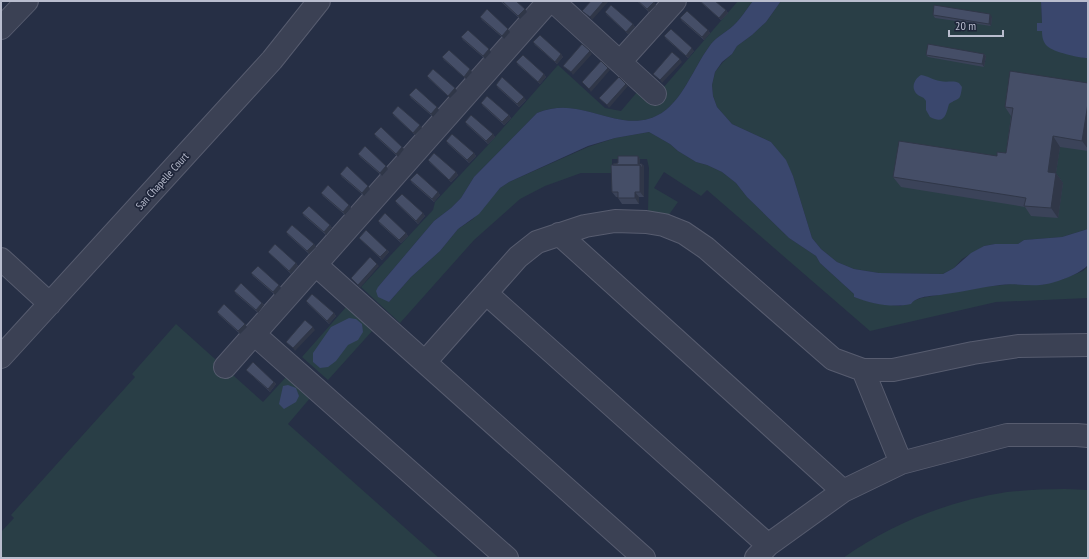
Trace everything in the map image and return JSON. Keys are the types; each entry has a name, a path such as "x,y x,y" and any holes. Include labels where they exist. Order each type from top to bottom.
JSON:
{"street":[{"path":"1,28 27,1"},
{"name":"San Chapelle Court","path":"1,357 272,60 319,1"},
{"path":"225,368 549,1"},
{"path":"553,1 655,94"},
{"path":"620,62 675,1"},
{"path":"424,362 487,294 518,257 537,242 585,226 615,221 646,222 664,225 684,233 706,248 832,359 863,370 893,370 973,353 1018,346 1088,345"},
{"path":"560,234 843,491"},
{"path":"1,259 50,304"},
{"path":"316,265 644,558"},
{"path":"487,294 762,552 843,491 901,463 1007,435 1088,436"},
{"path":"254,334 507,558"},
{"path":"863,370 901,463"}],"shaded area":[{"path":"738,1 753,1 741,18 730,29 716,38 711,44 678,97 668,108 656,116 641,120 623,120 570,108 549,109 537,113 474,177 461,198 434,221 378,287 389,302 411,277 440,251 458,229 473,219 500,188 509,182 588,147 615,138 649,132 696,162 722,172 736,183 747,197 789,238 816,256 820,263 854,294 854,297 874,303 900,306 921,298 983,287 1012,284 1041,285 1063,279 1083,271 1088,266 1088,298 996,302 870,331 707,190 701,196 664,172 654,188 678,202 668,216 648,211 649,168 647,159 612,159 612,173 581,173 545,186 520,199 474,240 400,323 361,287 433,210 435,202 489,144 558,65 605,108 621,111 638,91 651,102"},
{"path":"781,1 1041,1 1042,23 1037,31 1042,31 1083,58 1088,58 1088,229 1062,237 1024,240 1018,244 995,244 984,246 962,259 954,268 943,274 879,273 854,269 837,262 821,249 812,238 793,176 785,160 771,142 732,124 717,107 713,96 712,85 715,72 732,54 737,46 766,22"},
{"path":"347,306 373,330 328,380 302,357"},
{"path":"176,324 263,402 287,376 311,397 288,424 439,558 1,558 1,532 14,518 11,515 135,377 132,374"},
{"path":"1065,489 1088,490 1088,558 843,558 861,546 900,525 963,501 1007,492"}],"water":[{"path":"753,1 781,1 766,22 737,46 732,54 722,62 715,72 712,85 713,96 717,107 732,124 771,142 786,160 793,176 812,238 821,249 837,262 854,269 879,273 943,274 954,268 971,253 984,246 995,244 1018,244 1024,240 1062,237 1088,229 1087,266 1072,276 1045,284 1010,284 993,286 922,297 911,304 897,306 882,305 854,297 854,294 820,263 816,256 789,238 747,197 736,183 722,172 696,162 649,132 615,138 588,146 509,182 500,188 479,214 458,229 440,251 411,277 389,302 378,297 376,291 378,287 434,221 461,198 474,177 537,113 549,109 570,108 623,120 641,120 656,116 668,108 678,97 711,44 716,38 730,29 741,18"},
{"path":"1041,1 1088,1 1088,58 1073,56 1047,46 1043,39 1042,31 1037,31 1037,23 1042,23"},
{"path":"921,75 943,82 957,82 962,87 960,97 949,104 946,115 942,119 939,120 930,117 926,110 926,101 914,90 914,84"},
{"path":"349,318 356,319 362,324 363,332 358,340 348,345 336,361 328,367 320,368 313,362 313,353 331,327"},
{"path":"288,385 296,388 299,396 296,402 284,409 279,404 283,386"}],"building":[{"path":"502,1 516,1 525,9 518,16"},
{"path":"591,1 604,1 590,17 582,11"},
{"path":"638,1 653,1 654,2 647,9"},
{"path":"700,1 715,1 726,10 719,18"},
{"path":"611,5 633,24 626,32 605,12"},
{"path":"934,5 990,14 989,24 933,15"},
{"path":"487,9 508,29 502,36 480,17"},
{"path":"687,11 708,30 702,37 680,18"},
{"path":"671,29 692,48 686,56 664,36"},
{"path":"468,30 489,49 483,56 461,37"},
{"path":"540,35 561,54 555,62 533,42"},
{"path":"582,44 590,51 571,72 563,66"},
{"path":"928,44 984,54 982,64 926,55"},
{"path":"449,50 470,69 464,77 442,57"},
{"path":"672,52 680,59 660,80 653,74"},
{"path":"523,55 544,74 538,82 516,62"},
{"path":"601,61 608,68 589,89 582,82"},
{"path":"433,69 455,88 448,96 427,76"},
{"path":"1010,71 1088,83 1088,103 1082,141 1053,136 1048,172 1056,173 1051,208 1024,206 1026,198 893,177 899,141 997,156 997,152 1006,153 1013,108 1005,107"},
{"path":"502,77 524,97 517,104 496,85"},
{"path":"619,77 626,84 607,105 599,98"},
{"path":"416,88 437,107 431,114 409,95"},
{"path":"487,96 509,115 502,122 481,103"},
{"path":"398,106 420,125 413,133 392,113"},
{"path":"471,115 493,134 486,141 465,122"},
{"path":"381,127 402,147 396,154 374,134"},
{"path":"452,134 474,153 467,160 446,141"},
{"path":"365,146 386,166 380,173 358,154"},
{"path":"434,153 456,172 449,180 428,160"},
{"path":"618,156 638,156 638,164 642,164 642,168 640,165 613,165 618,163"},
{"path":"611,165 640,165 640,192 635,192 635,198 618,198 618,192 612,192"},
{"path":"347,166 368,186 362,193 340,174"},
{"path":"417,173 438,192 432,199 410,180"},
{"path":"328,185 349,205 343,212 321,193"},
{"path":"402,194 423,213 416,221 395,201"},
{"path":"309,206 330,225 324,232 302,213"},
{"path":"385,213 406,233 399,240 378,221"},
{"path":"292,225 314,244 307,251 286,232"},
{"path":"366,230 387,250 380,257 359,238"},
{"path":"275,244 296,263 289,271 268,252"},
{"path":"370,257 377,264 358,285 351,278"},
{"path":"258,266 279,285 273,292 251,273"},
{"path":"241,283 262,303 256,310 234,291"},
{"path":"312,294 334,313 327,321 306,301"},
{"path":"224,304 245,324 238,331 217,312"},
{"path":"305,320 313,327 293,348 286,342"},
{"path":"253,362 274,382 268,389 246,370"}]}
